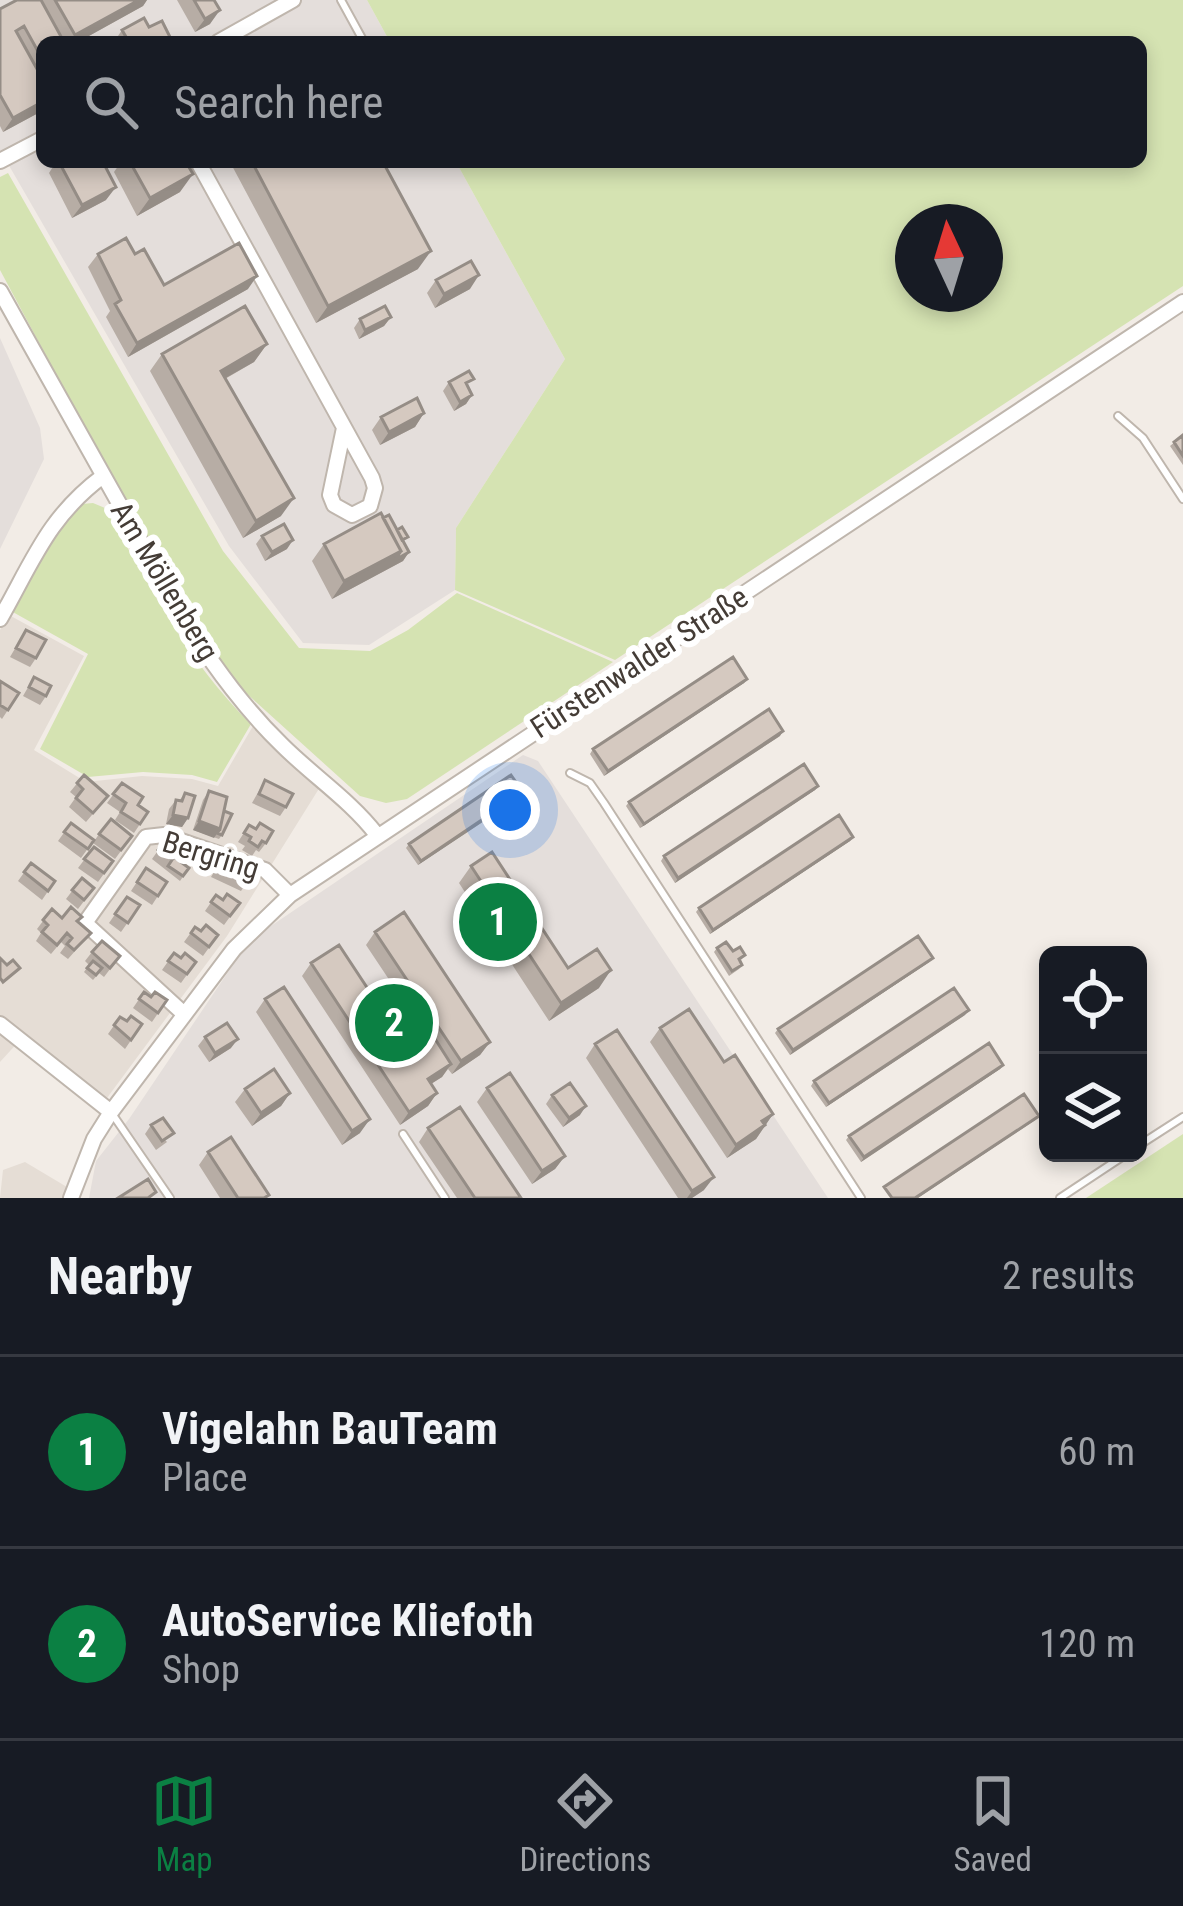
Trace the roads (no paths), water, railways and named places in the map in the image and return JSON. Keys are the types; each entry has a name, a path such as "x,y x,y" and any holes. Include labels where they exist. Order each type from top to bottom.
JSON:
{"street":[{"path":"229,36 293,0"},
{"path":"0,161 36,142"},
{"path":"201,168 344,428 375,488 370,506 352,515 334,505 330,495 344,428"},
{"name":"Am Möllenberg","path":"0,290 188,628 224,680 285,748 363,817 377,836"},
{"name":"Fürstenwalder Straße","path":"71,1198 94,1139 111,1112 234,949 290,895 1183,302"},
{"path":"0,619 50,527 72,499 103,476"},
{"name":"Bergring","path":"184,1014 85,923 146,837 164,836 266,870 290,895"},
{"path":"0,1024 111,1112"}],"lane":[{"path":"341,0 361,36"},
{"path":"1118,416 1144,438 1183,499"},
{"path":"570,773 590,783 597,793 861,1198"},
{"path":"111,1112 170,1198"},
{"path":"1147,1140 1183,1117"},
{"path":"403,1135 445,1198"},
{"path":"1060,1198 1114,1162"}],"place":[{"name":"Vigelahn BauTeam","path":"498,922"},
{"name":"AutoService Kliefoth","path":"394,1023"}]}
